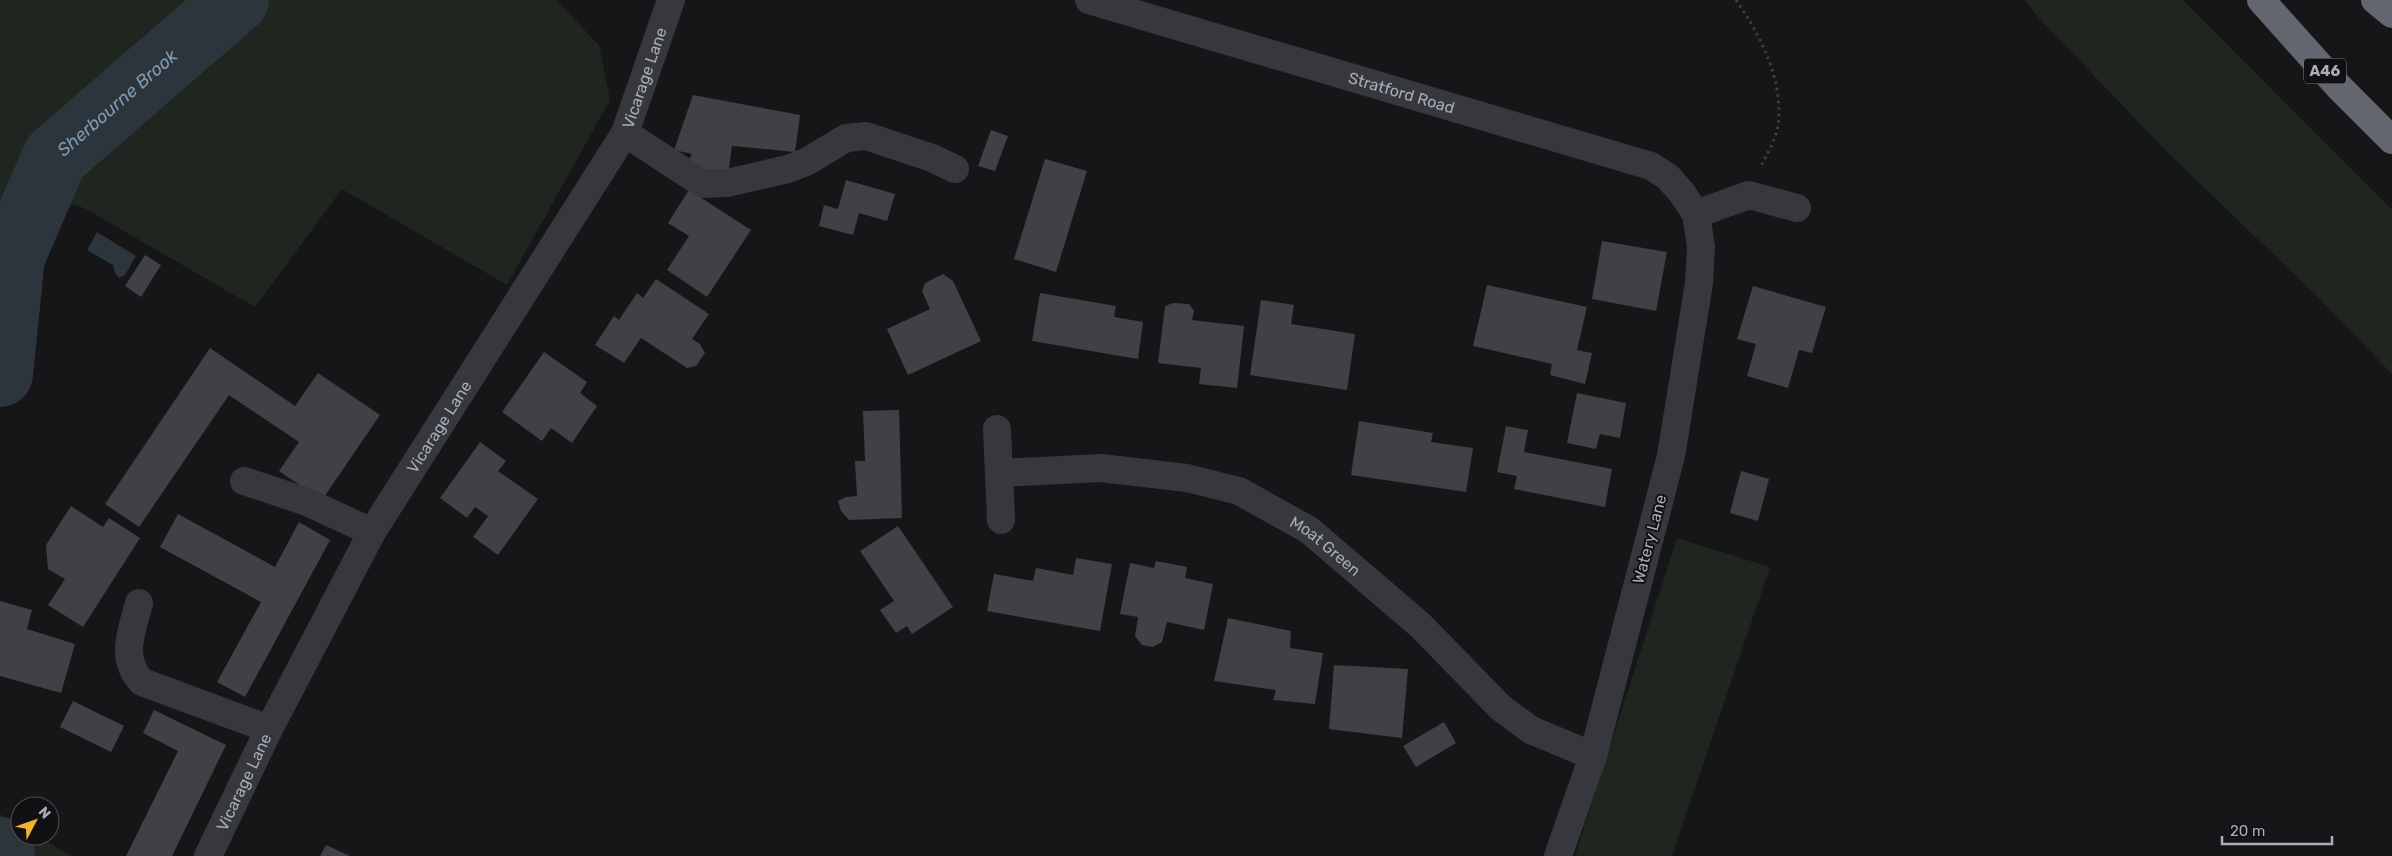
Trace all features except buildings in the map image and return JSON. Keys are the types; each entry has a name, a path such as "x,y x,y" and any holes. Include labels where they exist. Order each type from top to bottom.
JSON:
{"highway":[{"name":"A46","path":"2261,0 2338,86 2392,140"},
{"path":"2375,0 2392,14"}],"street":[{"name":"Vicarage Lane","path":"208,856 269,729 372,532 625,133 672,0"},
{"name":"Stratford Road","path":"1089,0 1642,163 1668,177 1696,214"},
{"path":"625,133 703,184 727,183 788,169 808,162 846,138 866,136 932,158 954,169"},
{"path":"1696,214 1749,195 1796,208"},
{"name":"Watery Lane","path":"1558,856 1593,756 1671,456 1699,283 1701,247 1696,214"},
{"path":"997,429 1001,520"},
{"name":"Moat Green","path":"999,473 1101,468 1187,478 1240,491 1310,530 1420,625 1501,708 1531,730 1593,756"},
{"path":"244,481 307,502 372,532"},
{"path":"139,603 128,646 133,672 142,682 269,729"}],"path":[{"path":"1736,0 1761,42 1779,96 1778,128 1749,195"}],"shaded area":[{"path":"0,0 556,0 599,45 610,100 507,285 342,189 255,307 84,208 40,194 12,257 0,374"},
{"path":"2025,0 2183,0 2392,210 2392,374 2319,298 2167,152 2039,18"},
{"path":"97,232 136,256 125,275 119,278 115,273 113,265 87,250"},
{"path":"1677,538 1770,567 1672,856 1575,856"},
{"path":"0,814 10,820 10,846 54,846 72,856 0,856"}],"waterway":[{"name":"Sherbourne Brook","path":"0,374 12,257 55,157 236,0"},
{"name":"Sherbourne Brook","path":"0,850 2,856"}]}
